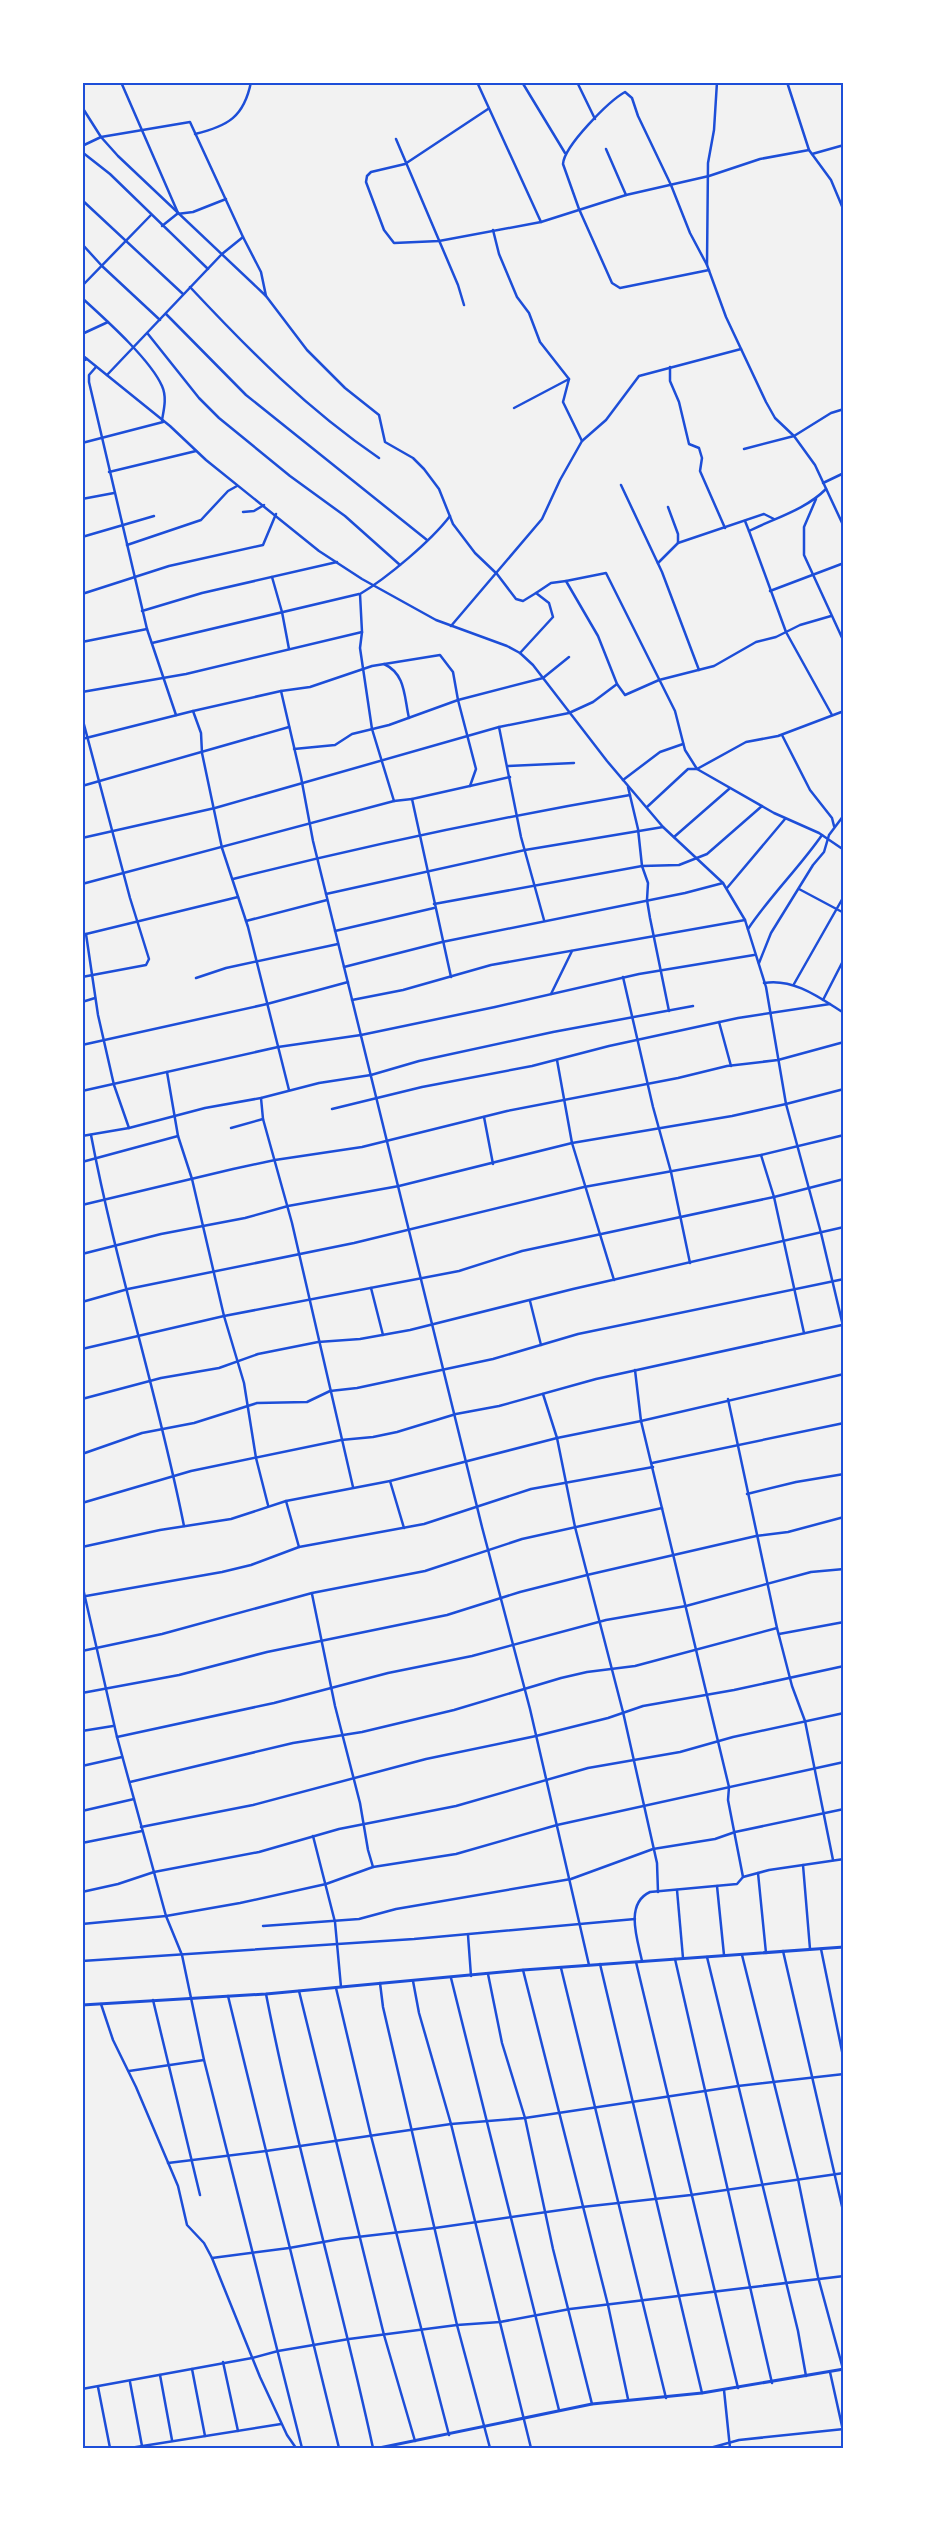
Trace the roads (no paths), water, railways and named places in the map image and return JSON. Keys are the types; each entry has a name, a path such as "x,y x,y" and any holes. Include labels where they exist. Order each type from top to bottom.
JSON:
{"street":[{"path":"121,82 144,131 178,213"},
{"path":"195,134 217,129 232,120 248,98 251,82"},
{"path":"477,82 541,222"},
{"path":"522,82 565,153"},
{"path":"577,82 595,119"},
{"path":"717,82 714,130 708,154 708,270 740,349 776,418 794,436 815,466 844,528"},
{"path":"787,82 809,150 831,180 844,211"},
{"path":"707,265 690,233 671,185 629,93 619,95 565,153 563,164 579,209 615,286 620,288 708,270"},
{"path":"82,107 101,137 266,296 307,350 345,388 379,416 385,442 413,458 424,469 439,489 453,524 475,553 497,574 516,599 523,601 551,583 606,573 675,711 688,757 697,769 729,789 785,819 822,835 844,850"},
{"path":"488,109 405,164 371,172 367,176 366,182 384,230 394,243 439,241 541,222 626,195 709,176 760,160 809,150"},
{"path":"82,146 101,137 144,131 187,121 226,198 260,272 266,296"},
{"path":"396,140 458,285 464,306"},
{"path":"812,154 844,145"},
{"path":"606,149 626,195"},
{"path":"82,152 110,174 150,215 208,269"},
{"path":"162,226 178,213 193,212 226,198"},
{"path":"82,200 183,294"},
{"path":"82,286 150,215"},
{"path":"493,230 498,254 517,297 529,313 540,342 569,380"},
{"path":"107,375 134,349 222,254 243,237"},
{"path":"82,244 102,266 160,320"},
{"path":"190,287 254,356 317,412 379,458"},
{"path":"82,298 134,349 162,385 165,405 163,421"},
{"path":"166,314 246,395 427,540"},
{"path":"82,334 108,322"},
{"path":"148,334 199,398 219,418 290,476 345,516 400,565"},
{"path":"451,626 542,519 560,480 582,441 606,420 639,376 740,349"},
{"path":"82,355 163,421 237,486 276,514 313,546 373,586 436,620 520,653 543,678 623,780 664,827 728,888 745,920 764,983 786,1104 821,1233 844,1330"},
{"path":"82,361 87,360"},
{"path":"96,367 89,375 89,382 101,438 142,611 176,716"},
{"path":"670,367 670,381 679,402 689,444 700,448 702,458 700,471 725,528"},
{"path":"514,408 569,380"},
{"path":"569,380 563,402 582,441"},
{"path":"744,449 794,436 831,413 844,409"},
{"path":"82,443 163,421"},
{"path":"109,472 196,451"},
{"path":"823,483 844,473"},
{"path":"620,485 658,563 699,670"},
{"path":"127,545 201,520 228,491 237,486"},
{"path":"749,531 816,499 826,489"},
{"path":"82,499 114,493"},
{"path":"816,499 808,516 803,535 804,555 844,642"},
{"path":"243,512 254,511 264,505"},
{"path":"668,507 678,534 678,543"},
{"path":"82,594 169,566 263,545 276,514"},
{"path":"658,563 678,543 764,514 774,519"},
{"path":"82,537 154,516"},
{"path":"152,643 360,594 400,565 442,527 450,516"},
{"path":"745,521 786,632 832,715"},
{"path":"142,611 202,593 338,562"},
{"path":"770,591 844,563"},
{"path":"272,577 282,612 289,649"},
{"path":"566,581 598,636 617,684 625,695 659,680 714,666 738,650 800,625 831,616"},
{"path":"520,653 553,617 549,603 536,593"},
{"path":"360,594 362,669 372,729 394,801"},
{"path":"82,642 147,629"},
{"path":"82,692 186,674 362,632"},
{"path":"82,739 193,711 310,686 383,664 440,655 453,672 458,700 476,770 470,786"},
{"path":"294,749 335,745 352,734 409,718 458,700 543,678 569,657"},
{"path":"383,664 391,667 401,678 409,718"},
{"path":"82,838 215,808 499,727 569,713 592,702 617,684"},
{"path":"281,691 327,900 434,1323 488,1550 514,1645 571,1879 589,1965"},
{"path":"193,711 201,733 202,753 222,848 246,921 289,1090"},
{"path":"647,807 688,769 697,769 746,742 782,735 844,711"},
{"path":"82,717 149,963 82,977"},
{"path":"82,786 289,727"},
{"path":"499,727 525,850 544,920"},
{"path":"782,735 806,784 832,818 834,827"},
{"path":"623,780 660,752 684,744"},
{"path":"508,766 574,763"},
{"path":"82,884 394,801 412,799 510,776"},
{"path":"628,784 638,829 642,866 648,883 647,900 669,1011"},
{"path":"674,837 729,789"},
{"path":"233,879 317,857 517,814 630,795"},
{"path":"412,799 450,976"},
{"path":"335,931 434,906 534,885 642,866 675,866 699,859 762,806"},
{"path":"758,964 771,933 813,864 824,852 834,827 844,815"},
{"path":"728,888 785,819"},
{"path":"326,894 427,870 525,850 638,829 664,827"},
{"path":"748,929 763,907 798,869 822,835"},
{"path":"344,967 442,942 723,883"},
{"path":"799,889 844,913"},
{"path":"794,984 844,896"},
{"path":"129,1128 114,1085 95,998 93,976 84,934 238,897"},
{"path":"246,921 327,900"},
{"path":"352,1000 403,990 491,965 745,920"},
{"path":"196,978 226,968 338,944"},
{"path":"551,994 572,951"},
{"path":"82,1091 278,1047 361,1035 623,977 755,955"},
{"path":"823,1000 844,959"},
{"path":"623,977 671,1172 690,1263"},
{"path":"82,1045 267,1004 348,982"},
{"path":"764,983 780,982 794,984 844,1013"},
{"path":"82,1002 95,998"},
{"path":"332,1109 376,1097 557,1060 719,1022 770,1012 830,1004"},
{"path":"82,1136 129,1128 174,1115 261,1098 289,1090 371,1075 489,1046 693,1006"},
{"path":"719,1022 730,1066"},
{"path":"82,1205 275,1160 338,1152 565,1099 648,1084 730,1066 778,1060 844,1042"},
{"path":"557,1060 572,1143 614,1280"},
{"path":"166,1072 178,1136 192,1179 224,1316 249,1405 256,1458 268,1505"},
{"path":"82,1254 288,1206 399,1186 572,1143 660,1130 786,1104 844,1089"},
{"path":"261,1098 263,1119 288,1206 353,1487"},
{"path":"484,1117 493,1164"},
{"path":"231,1128 263,1119"},
{"path":"91,1135 116,1246 174,1475 184,1526"},
{"path":"82,1302 128,1289 410,1231 584,1187 761,1155 844,1135"},
{"path":"82,1162 178,1136"},
{"path":"761,1155 774,1197 804,1333"},
{"path":"82,1349 224,1316 459,1271 522,1251 681,1215 774,1197 844,1179"},
{"path":"82,1398 150,1381 219,1368 258,1354 318,1342 383,1335 844,1228"},
{"path":"82,1454 124,1438 194,1423 257,1402 307,1402 330,1391 357,1388 493,1359 578,1334 793,1288 844,1279"},
{"path":"371,1288 383,1335"},
{"path":"530,1300 541,1345"},
{"path":"82,1503 174,1475 341,1440 373,1437 397,1432 456,1414 498,1406 635,1370 843,1324"},
{"path":"635,1370 641,1421 729,1786 728,1800 743,1877"},
{"path":"82,1547 231,1518 268,1505 390,1481 557,1438 641,1421 728,1399 844,1374"},
{"path":"543,1394 557,1438 575,1527 601,1621 611,1670 623,1712 632,1759 657,1862 658,1892"},
{"path":"728,1399 756,1536 790,1679 804,1721 813,1769 825,1813 833,1860"},
{"path":"652,1463 844,1423"},
{"path":"86,1596 222,1572 251,1565 298,1547 424,1524 532,1489 653,1467"},
{"path":"747,1494 796,1482 844,1474"},
{"path":"390,1481 404,1528"},
{"path":"286,1501 298,1547"},
{"path":"82,1651 162,1634 312,1593 425,1570 522,1539 662,1508"},
{"path":"82,1693 162,1678 235,1660 447,1615 502,1597 587,1575 756,1536 788,1532 844,1517"},
{"path":"117,1738 514,1645 522,1641 601,1621 686,1606 811,1572 844,1569"},
{"path":"82,1584 122,1757 166,1916 182,1955 189,1998 204,2060 302,2448"},
{"path":"312,1593 342,1736 364,1823 368,1850 374,1867"},
{"path":"82,1610 88,1608"},
{"path":"779,1634 844,1622"},
{"path":"130,1782 303,1741 342,1736 454,1710 509,1695 524,1688 587,1672 611,1670 696,1651 777,1628"},
{"path":"141,1827 253,1805 426,1759 536,1736 608,1718 672,1699 790,1679 844,1666"},
{"path":"82,1892 118,1884 154,1872 245,1855 364,1823 456,1806 588,1768 680,1752 718,1741 844,1713"},
{"path":"82,1731 114,1726"},
{"path":"82,1766 122,1757"},
{"path":"82,1924 166,1916 240,1903 326,1884 374,1867 456,1854 557,1825 844,1762"},
{"path":"82,1811 134,1799"},
{"path":"263,1926 287,1923 336,1922 378,1915 396,1909 571,1879 653,1849 715,1839 735,1832 844,1809"},
{"path":"82,1843 142,1831"},
{"path":"313,1836 336,1922 341,1986"},
{"path":"642,1961 635,1910 644,1895 737,1884 743,1877 758,1873 844,1859"},
{"path":"803,1865 810,1949"},
{"path":"758,1873 766,1953"},
{"path":"717,1886 724,1955"},
{"path":"677,1890 683,1958"},
{"path":"82,1961 468,1935 635,1919"},
{"path":"468,1935 471,1976"},
{"path":"82,2005 266,1994 523,1970 844,1947"},
{"path":"822,1948 844,2061"},
{"path":"782,1951 844,2215"},
{"path":"379,2448 524,2420 592,2404 628,2399 666,2398 724,2390 843,2369 818,2277 798,2179 742,1955"},
{"path":"707,1957 798,2331 806,2376"},
{"path":"675,1959 726,2189 772,2383"},
{"path":"636,1962 738,2388"},
{"path":"600,1964 631,2102 702,2393"},
{"path":"561,1968 666,2398"},
{"path":"523,1970 608,2305 628,2399"},
{"path":"488,1974 502,2043 525,2118 592,2404"},
{"path":"451,1978 560,2412"},
{"path":"413,1981 419,2013 451,2124 531,2448"},
{"path":"380,1983 411,2130 457,2325 483,2428 490,2448"},
{"path":"336,1987 371,2136 449,2434"},
{"path":"299,1991 384,2335 415,2441"},
{"path":"266,1994 300,2146 349,2339 372,2448"},
{"path":"227,1995 339,2448"},
{"path":"153,2000 167,2064 193,2158 200,2195"},
{"path":"101,2004 113,2040 129,2071 182,2196 188,2225 204,2243 212,2258 252,2358 282,2424 296,2448"},
{"path":"129,2071 204,2060"},
{"path":"168,2162 266,2151 451,2124 525,2118 738,2086 844,2074"},
{"path":"212,2258 475,2223 510,2216 617,2202 692,2195 844,2173"},
{"path":"82,2389 349,2339 457,2325 500,2322 570,2309 678,2297 714,2290 818,2277 844,2276"},
{"path":"223,2362 238,2431"},
{"path":"192,2369 205,2436"},
{"path":"830,2372 844,2435"},
{"path":"160,2375 172,2440"},
{"path":"130,2381 142,2446"},
{"path":"98,2387 110,2448"},
{"path":"724,2390 730,2448"},
{"path":"130,2448 282,2424"},
{"path":"710,2448 739,2440 843,2429"}]}
